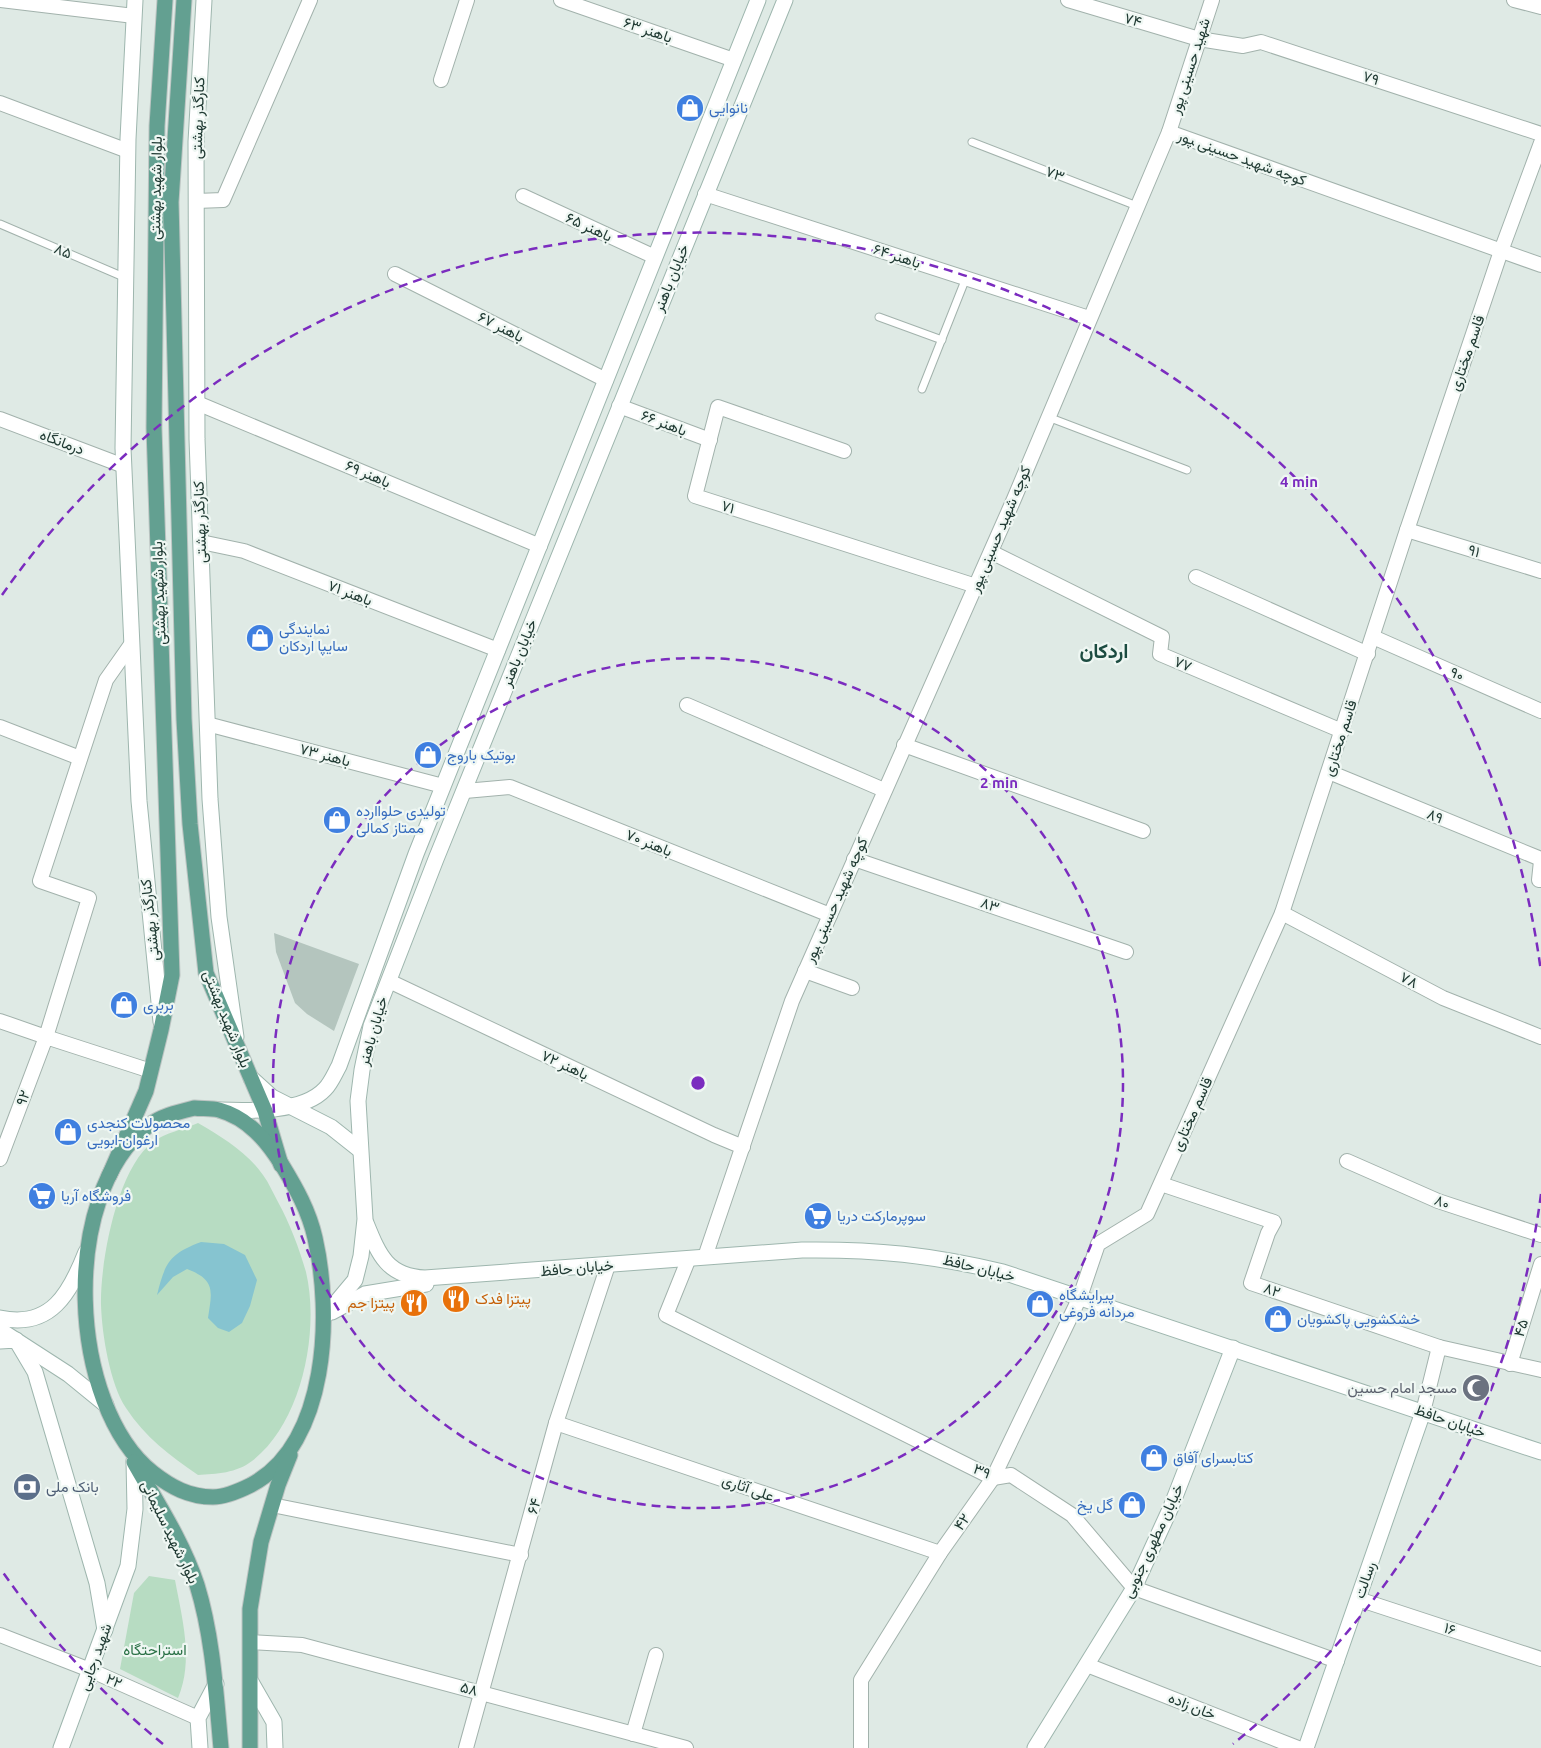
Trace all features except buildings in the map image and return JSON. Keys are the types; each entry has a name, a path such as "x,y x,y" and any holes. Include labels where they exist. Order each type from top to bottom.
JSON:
{"main road":[{"name":"کنارگذر بهشتی","path":"135,0 128,151 124,466 139,801 161,1030"},
{"name":"بلوار شهید بهشتی","path":"109,1176 146,1091 172,975 154,428 157,126 165,0"},
{"name":"بلوار شهید بهشتی","path":"184,0 172,202 184,719 190,824 206,973 265,1111 281,1165"},
{"name":"کنارگذر بهشتی","path":"204,0 196,142 197,403 201,542 210,799 219,917 237,1044"},
{"name":"خیابان باهنر","path":"219,1110 265,1111 306,1101 325,1090 339,1066 389,926 443,786 758,0"},
{"name":"خیابان باهنر","path":"324,1317 355,1280 361,1256 365,1220 358,1101 371,1026 619,406 785,0"},
{"path":"443,786 465,791"},
{"path":"251,1078 272,1098 331,1127 360,1150"},
{"path":"250,1748 250,1609 261,1542 272,1505 278,1485 302,1428 314,1395 321,1356 324,1317 321,1276 315,1236 302,1199 266,1140 243,1122 219,1110 194,1108 170,1113 148,1126 126,1147 109,1176 95,1209 84,1288 94,1368 106,1405 122,1438 143,1465 166,1483 190,1495 215,1497 239,1491 263,1478 283,1458 302,1428"},
{"name":"خیابان حافظ","path":"365,1220 378,1252 399,1273 411,1277 425,1278 481,1276 802,1250 859,1249 950,1259 1003,1272 1080,1297 1541,1452"},
{"path":"0,1318 15,1321 48,1313 62,1301 76,1280 88,1249"},
{"name":"خیابان حافظ","path":"324,1317 364,1294 481,1276"},
{"path":"0,1330 68,1374 106,1405"},
{"path":"0,1340 16,1340"},
{"path":"16,1340 35,1372 97,1583 105,1630"},
{"name":"خیابان مطهری جنوبی","path":"1035,1748 1134,1588 1171,1507 1233,1348"},
{"name":"رسالت","path":"1306,1748 1423,1412"},
{"name":"بلوار شهید سلیمانی","path":"122,1438 182,1549 196,1583 205,1615 216,1684 221,1748"},
{"name":"شهید رجایی","path":"61,1748 128,1566 135,1509 134,1461"},
{"path":"251,1682 274,1722 275,1748"},
{"path":"200,1748 198,1718 216,1684"}],"street":[{"path":"1,0 134,16"},
{"path":"196,201 223,200 310,0"},
{"path":"441,80 468,0"},
{"name":"باهنر ۶۳","path":"562,0 583,4 734,60"},
{"name":"۷۴","path":"1068,0 1199,39"},
{"name":"شهید حسینی پور","path":"1169,132 1212,0"},
{"path":"1514,0 1541,7"},
{"name":"۷۹","path":"1199,39 1243,46 1261,42 1541,134"},
{"path":"0,103 128,151"},
{"name":"کوچه شهید حسینی ‍پور","path":"706,1257 792,1001 991,552 1169,132 1541,264"},
{"name":"قاسم مختاری","path":"1080,1297 1098,1244 1147,1214 1282,914 1374,637 1407,530 1502,251 1541,143"},
{"name":"باهنر ۶۴","path":"705,194 1089,318"},
{"name":"باهنر ۶۵","path":"523,196 655,257"},
{"name":"باهنر ۶۷","path":"395,274 606,380"},
{"name":"باهنر ۶۹","path":"197,403 540,546"},
{"name":"باهنر ۶۶","path":"619,406 710,440"},
{"name":"۷۱","path":"844,451 718,407 695,496 976,586"},
{"name":"درمانگاه","path":"0,419 124,466"},
{"name":"۹۱","path":"1407,530 1541,571"},
{"name":"باهنر ۷۱","path":"201,542 244,551 498,650"},
{"name":"۷۷","path":"991,552 1162,637 1160,654 1342,731"},
{"path":"1196,577 1368,654"},
{"name":"۹۰","path":"1374,637 1541,711"},
{"path":"0,727 80,758 106,680 132,643"},
{"path":"687,705 884,790"},
{"name":"باهنر ۷۳","path":"207,724 443,786"},
{"path":"904,745 1143,831"},
{"name":"۹۲","path":"0,1159 46,1037 89,898 40,881 80,758"},
{"name":"۸۹","path":"1329,772 1541,860 1540,880"},
{"name":"باهنر ۷۰","path":"465,791 510,787 830,914"},
{"name":"۸۳","path":"854,859 1126,952"},
{"name":"۷۸","path":"1282,914 1443,998 1541,1037"},
{"path":"805,971 852,988"},
{"name":"باهنر ۷۲","path":"388,980 743,1147"},
{"path":"0,1021 151,1071"},
{"name":"۸۰","path":"1347,1161 1438,1201 1541,1235"},
{"name":"۸۲","path":"1161,1184 1274,1222 1268,1233 1251,1283 1439,1347"},
{"name":"۳۹","path":"689,1258 666,1315 993,1478 1012,1475 1072,1515 1134,1588 1337,1661"},
{"name":"۴۵","path":"1510,1364 1541,1264"},
{"name":"۶۴","path":"466,1748 556,1423 608,1265"},
{"name":"۴۲","path":"861,1748 861,1680 940,1553 993,1478 1080,1297"},
{"path":"1423,1412 1439,1347 1541,1370"},
{"name":"علی آثاری","path":"556,1423 940,1553"},
{"path":"272,1505 521,1555"},
{"name":"۱۶","path":"1358,1599 1541,1659"},
{"name":"۲۲","path":"0,1635 90,1670 198,1718"},
{"name":"۵۸","path":"250,1642 302,1645 686,1748"},
{"path":"633,1734 656,1655"},
{"name":"خان زاده","path":"1087,1664 1298,1748"}],"lane":[{"name":"۷۳","path":"972,142 1137,206"},
{"name":"۸۵","path":"0,224 126,278"},
{"path":"922,389 966,278"},
{"path":"879,316 942,340"},
{"path":"1048,416 1187,470"}],"green space":[{"path":"198,1123 242,1152 257,1167 267,1181 290,1227 306,1272 310,1296 310,1321 308,1348 303,1374 295,1400 284,1424 269,1444 246,1465 219,1473 198,1475 178,1461 141,1428 120,1398 111,1373 103,1330 101,1287 108,1242 120,1194 140,1155 158,1139"},
{"name":"استراحتگاه","path":"149,1576 175,1580 186,1654 183,1684 178,1698 120,1669 134,1593"}],"water":[{"path":"201,1242 224,1244 245,1255 257,1280 250,1306 242,1323 229,1332 218,1328 208,1318 210,1288 207,1282 196,1273 187,1269 173,1277 157,1295 166,1267 170,1261 190,1246"}],"place":[{"name":"نانوایی","path":"690,108"},
{"name":"نمایندگی سایپا اردکان","path":"260,638"},
{"name":"بوتیک باروج","path":"428,755"},
{"name":"تولیدی حلواارده ممتاز کمالی","path":"337,820"},
{"name":"بربری","path":"124,1005"},
{"name":"محصولات کنجدی ارغوان-ابویی","path":"68,1132"},
{"name":"فروشگاه آریا","path":"42,1196"},
{"name":"سوپرمارکت دریا","path":"818,1216"},
{"name":"پیتزا فدک","path":"456,1299"},
{"name":"پیتزا جم","path":"414,1303"},
{"name":"پیرایشگاه مردانه فروغی","path":"1040,1304"},
{"name":"خشکشویی پاکشویان","path":"1278,1319"},
{"name":"مسجد امام حسین","path":"1476,1388"},
{"name":"کتابسرای آفاق","path":"1154,1458"},
{"name":"بانک ملی","path":"27,1487"},
{"name":"گل یخ","path":"1132,1505"}],"district":[{"name":"اردکان","path":"1104,651"}]}
